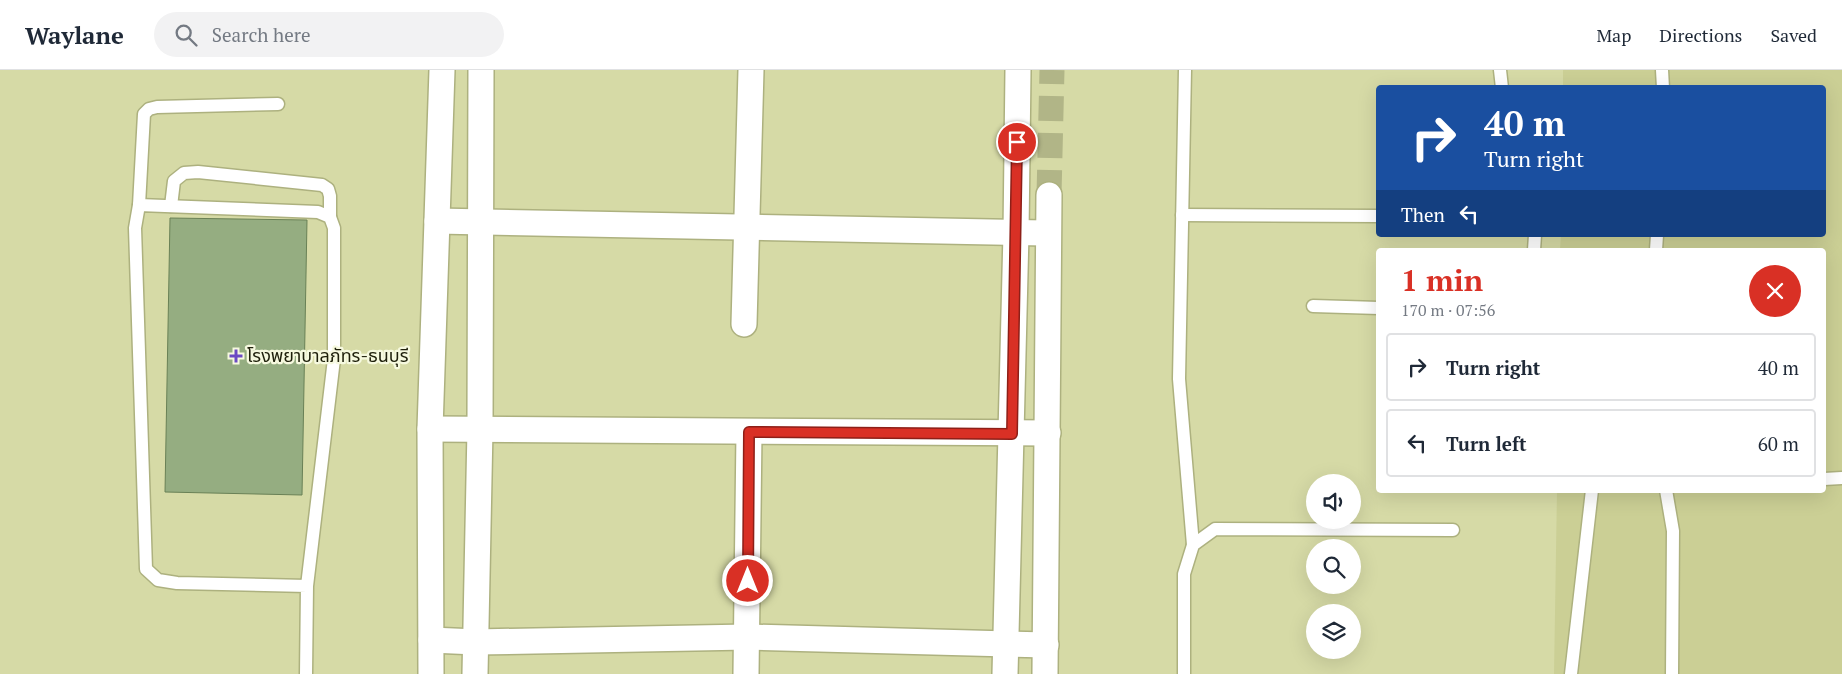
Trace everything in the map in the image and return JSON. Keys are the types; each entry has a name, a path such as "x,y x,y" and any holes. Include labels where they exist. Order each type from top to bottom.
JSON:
{"street":[{"path":"430,674 432,640 430,429 442,70"},
{"path":"475,674 480,429 481,70"},
{"path":"744,324 751,70"},
{"path":"1005,674 1012,434 1018,70"},
{"path":"1045,674 1049,195"},
{"path":"436,221 1048,233"},
{"path":"430,429 1048,433"},
{"path":"746,674 748,637 749,432"},
{"path":"432,640 476,642 748,637 1046,645"}],"lane":[{"path":"1184,674 1184,574 1193,545 1179,379 1185,70"},
{"path":"1500,70 1502,85"},
{"path":"1662,70 1663,85"},
{"path":"278,104 157,107 149,109 144,114 135,228 146,569 158,580 177,583 307,586"},
{"path":"171,206 174,181 184,173 198,172 322,185 328,189 330,217 334,228 334,359 307,586 306,674"},
{"path":"138,205 318,212 330,217"},
{"path":"1182,215 1376,216"},
{"path":"1313,306 1376,308"},
{"path":"1826,479 1842,478"},
{"path":"1571,674 1592,493"},
{"path":"1667,493 1673,531 1672,674"},
{"path":"1193,545 1215,529 1454,530"}],"shaded area":[{"path":"1563,70 1842,70 1842,674 1554,674 1557,493 1826,493 1826,248 1560,248 1561,237 1826,237 1826,85 1563,85"}],"building":[{"name":"โรงพยาบาลภัทร-ธนบุรี","path":"170,218 307,220 302,495 165,492"}],"tunnel":[{"path":"1049,195 1052,70"}],"place":[{"name":"โรงพยาบาลภัทร-ธนบุรี","path":"236,356"}],"route":[{"path":"748,581 749,432 1012,434 1017,142"}]}
